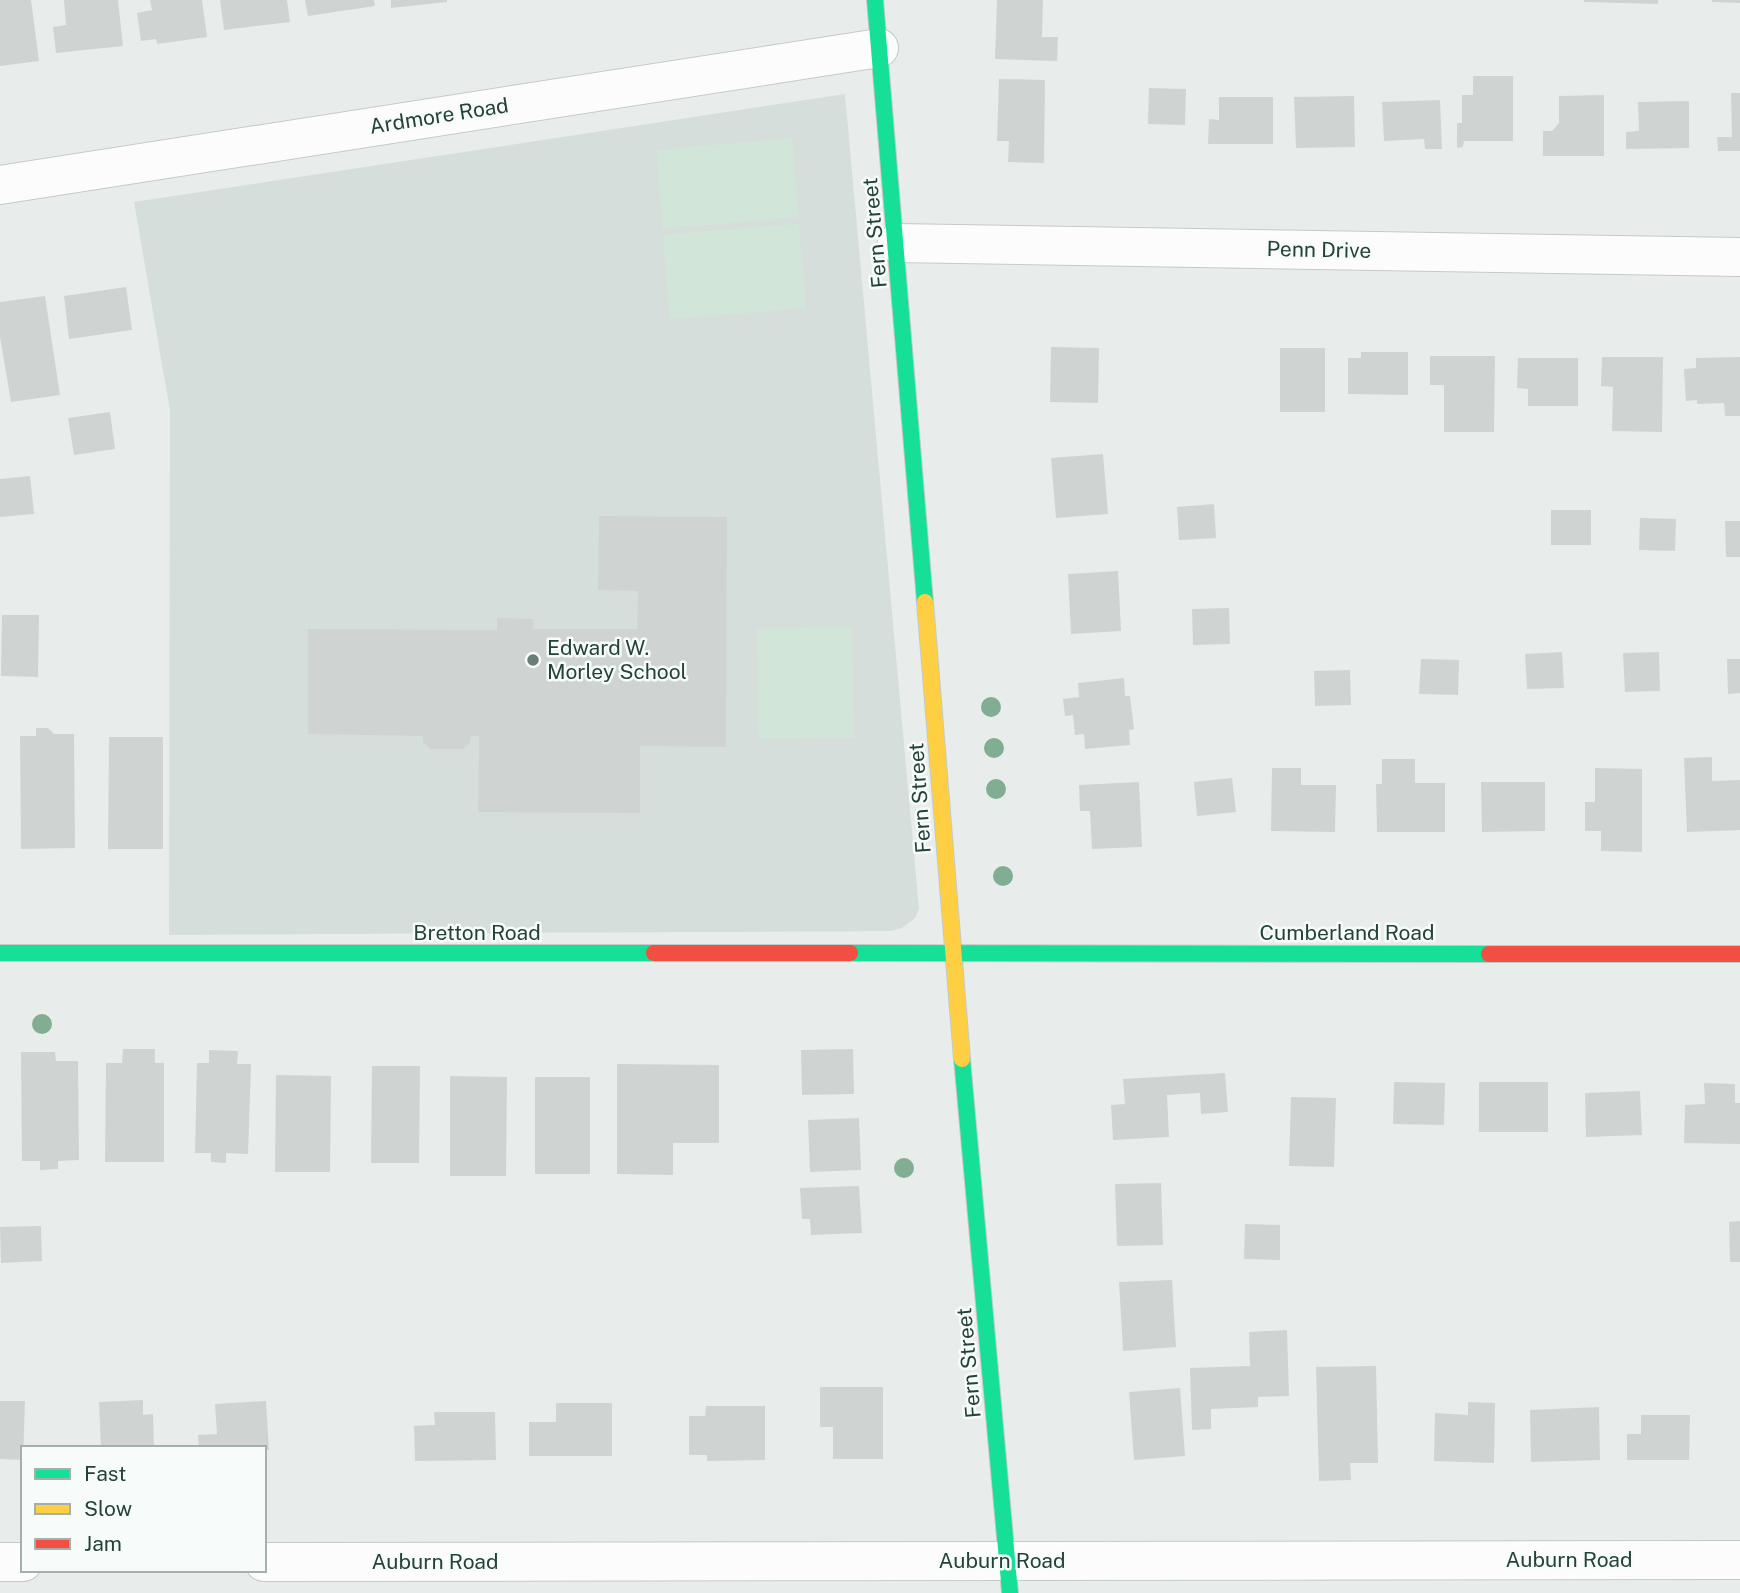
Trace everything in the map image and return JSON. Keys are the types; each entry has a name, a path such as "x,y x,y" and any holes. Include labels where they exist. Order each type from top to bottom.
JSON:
{"street":[{"name":"Fern Street","path":"875,0 897,243 953,955 1009,1577"},
{"name":"Ardmore Road","path":"0,184 879,48"},
{"name":"Penn Drive","path":"897,243 1740,257"},
{"name":"Bretton Road","path":"0,953 953,955"},
{"name":"Cumberland Road","path":"953,955 1740,954"},
{"name":"Auburn Road","path":"266,1562 1009,1577 1740,1560"},
{"path":"0,1562 21,1562"}],"shaded area":[{"name":"Edward W. Morley School","path":"845,94 919,909 915,918 902,928 891,931 169,935 170,411 134,202"}],"green space":[{"path":"792,138 798,217 663,229 657,150"},
{"path":"799,224 806,308 670,319 663,235"},
{"path":"852,627 854,738 759,739 757,629"}],"building":[{"path":"0,0 31,0 39,61 0,66"},
{"path":"64,0 118,0 123,46 56,53 53,27 66,25"},
{"path":"150,0 202,0 207,37 157,44 156,39 141,41 137,13 152,10"},
{"path":"220,0 287,0 290,22 224,30"},
{"path":"305,0 374,0 375,6 308,16"},
{"path":"391,0 447,0 447,2 391,8"},
{"path":"997,0 1043,0 1042,37 1058,37 1057,61 995,59"},
{"path":"1658,0 1658,4 1584,2"},
{"path":"1740,0 1740,3 1712,2"},
{"path":"1473,76 1513,76 1513,141 1464,141 1463,147 1457,148 1457,123 1462,123 1462,95 1473,95"},
{"path":"999,79 1045,80 1044,163 1008,162 1009,141 997,141"},
{"path":"1149,88 1186,89 1185,125 1148,124"},
{"path":"1731,93 1740,93 1740,151 1718,151 1717,137 1732,137"},
{"path":"1604,95 1604,156 1543,156 1543,131 1552,131 1559,123 1559,96"},
{"path":"1354,96 1355,147 1296,148 1294,97"},
{"path":"1219,97 1273,97 1273,144 1208,144 1209,119 1219,120"},
{"path":"1440,100 1442,149 1425,149 1424,139 1384,141 1382,102"},
{"path":"1689,101 1689,148 1626,149 1626,132 1639,131 1638,102"},
{"path":"126,287 132,330 69,339 64,296"},
{"path":"45,296 60,395 11,402 0,337 0,302"},
{"path":"1051,347 1099,348 1098,403 1050,402"},
{"path":"1280,348 1325,348 1325,412 1280,412"},
{"path":"1361,352 1408,352 1408,395 1348,394 1348,358 1361,358"},
{"path":"1430,356 1495,356 1494,432 1444,432 1444,385 1430,385"},
{"path":"1602,357 1663,357 1662,432 1612,431 1613,387 1601,386"},
{"path":"1740,357 1740,416 1725,416 1724,403 1697,404 1697,400 1686,401 1684,369 1696,368 1696,358"},
{"path":"1518,358 1578,358 1578,406 1528,406 1528,389 1517,388"},
{"path":"110,412 115,449 74,455 68,418"},
{"path":"1103,454 1108,514 1056,518 1051,458"},
{"path":"30,476 34,514 0,517 0,479"},
{"path":"1214,504 1216,538 1179,540 1177,507"},
{"path":"1551,510 1591,510 1591,545 1551,545"},
{"path":"599,516 727,517 726,747 640,746 640,813 478,812 479,736 471,736 464,749 430,749 423,742 423,736 308,734 308,629 497,630 497,618 533,619 533,629 637,629 638,591 598,590"},
{"path":"1640,518 1676,519 1675,551 1639,550"},
{"path":"1725,521 1740,521 1740,557 1726,557"},
{"path":"1118,571 1121,631 1071,634 1068,574"},
{"path":"1229,608 1230,644 1193,645 1192,609"},
{"path":"2,615 39,615 38,677 1,676"},
{"path":"1562,652 1564,688 1527,689 1525,654"},
{"path":"1659,652 1660,691 1625,692 1623,653"},
{"path":"1421,659 1459,660 1458,695 1419,694"},
{"path":"1727,659 1740,659 1740,693 1728,694"},
{"path":"1350,670 1351,705 1315,706 1314,671"},
{"path":"1124,678 1125,696 1130,696 1134,729 1129,730 1130,745 1085,749 1084,734 1075,735 1073,715 1065,716 1063,699 1079,697 1078,683"},
{"path":"36,728 48,728 54,734 74,734 75,848 21,849 20,736 36,736"},
{"path":"109,737 163,737 163,849 108,849"},
{"path":"1712,757 1712,781 1740,780 1740,830 1687,832 1684,758"},
{"path":"1382,759 1415,759 1415,783 1445,783 1445,832 1377,832 1376,784 1382,784"},
{"path":"1272,768 1301,768 1301,785 1336,785 1335,832 1271,831"},
{"path":"1595,768 1642,769 1642,852 1601,851 1601,831 1585,831 1585,802 1595,802"},
{"path":"1232,778 1236,812 1197,816 1194,782"},
{"path":"1139,782 1142,847 1092,849 1090,811 1080,811 1079,785"},
{"path":"1481,782 1545,782 1545,831 1482,832"},
{"path":"123,1049 155,1049 155,1063 164,1063 164,1162 105,1162 106,1063 122,1063"},
{"path":"853,1049 854,1094 802,1095 801,1050"},
{"path":"209,1050 238,1051 237,1064 251,1064 248,1154 226,1153 226,1163 211,1162 211,1153 195,1153 197,1063 209,1063"},
{"path":"21,1052 55,1052 56,1061 78,1061 79,1160 58,1161 58,1169 40,1170 40,1161 22,1161"},
{"path":"617,1064 719,1065 719,1143 673,1143 673,1175 617,1174"},
{"path":"372,1066 420,1066 419,1163 371,1163"},
{"path":"1225,1073 1228,1112 1201,1114 1200,1093 1167,1095 1169,1137 1113,1140 1111,1105 1125,1104 1123,1079"},
{"path":"276,1075 331,1076 330,1172 275,1172"},
{"path":"450,1076 507,1077 506,1176 450,1176"},
{"path":"535,1077 590,1077 590,1174 535,1174"},
{"path":"1394,1082 1445,1083 1444,1125 1393,1124"},
{"path":"1479,1082 1548,1082 1548,1132 1479,1132"},
{"path":"1704,1083 1735,1084 1735,1103 1740,1103 1740,1144 1684,1143 1685,1105 1705,1104"},
{"path":"1640,1091 1642,1135 1586,1137 1585,1093"},
{"path":"1291,1097 1336,1098 1334,1167 1289,1166"},
{"path":"859,1118 861,1170 810,1172 808,1120"},
{"path":"1161,1183 1163,1245 1117,1246 1115,1184"},
{"path":"859,1186 862,1233 811,1235 810,1219 802,1219 800,1188"},
{"path":"1740,1221 1740,1262 1730,1262 1729,1222"},
{"path":"1245,1224 1280,1225 1280,1260 1244,1259"},
{"path":"41,1226 42,1261 1,1263 0,1227"},
{"path":"1172,1280 1176,1347 1123,1351 1119,1282"},
{"path":"1287,1330 1289,1396 1258,1397 1258,1407 1211,1409 1211,1429 1192,1430 1190,1368 1250,1366 1249,1332"},
{"path":"1376,1366 1378,1463 1350,1463 1351,1480 1319,1481 1316,1367"},
{"path":"820,1387 883,1387 883,1459 833,1459 833,1427 820,1427"},
{"path":"1180,1388 1185,1456 1134,1460 1129,1392"},
{"path":"143,1400 143,1415 153,1414 154,1446 101,1446 99,1402"},
{"path":"0,1401 25,1401 21,1460 0,1459"},
{"path":"266,1401 269,1450 266,1450 266,1446 199,1446 198,1435 217,1434 215,1404"},
{"path":"1468,1402 1495,1403 1494,1463 1434,1461 1435,1413 1468,1415"},
{"path":"556,1403 612,1403 612,1456 529,1456 529,1422 556,1422"},
{"path":"706,1406 765,1406 765,1460 707,1461 707,1455 689,1455 689,1416 705,1416"},
{"path":"1599,1407 1600,1460 1531,1462 1530,1410"},
{"path":"434,1412 495,1412 496,1460 415,1461 414,1426 435,1425"},
{"path":"1641,1415 1690,1415 1689,1460 1627,1460 1627,1434 1641,1434"}],"traffic: fast":[{"path":"875,0 925,602"},
{"path":"0,953 654,953"},
{"path":"850,953 1489,954"},
{"path":"962,1059 1010,1593"}],"traffic: slow":[{"path":"925,602 962,1059"}],"traffic: jam":[{"path":"654,953 850,953"},
{"path":"1489,954 1740,954"}],"place":[{"name":"Edward W. Morley School","path":"533,660"}]}
